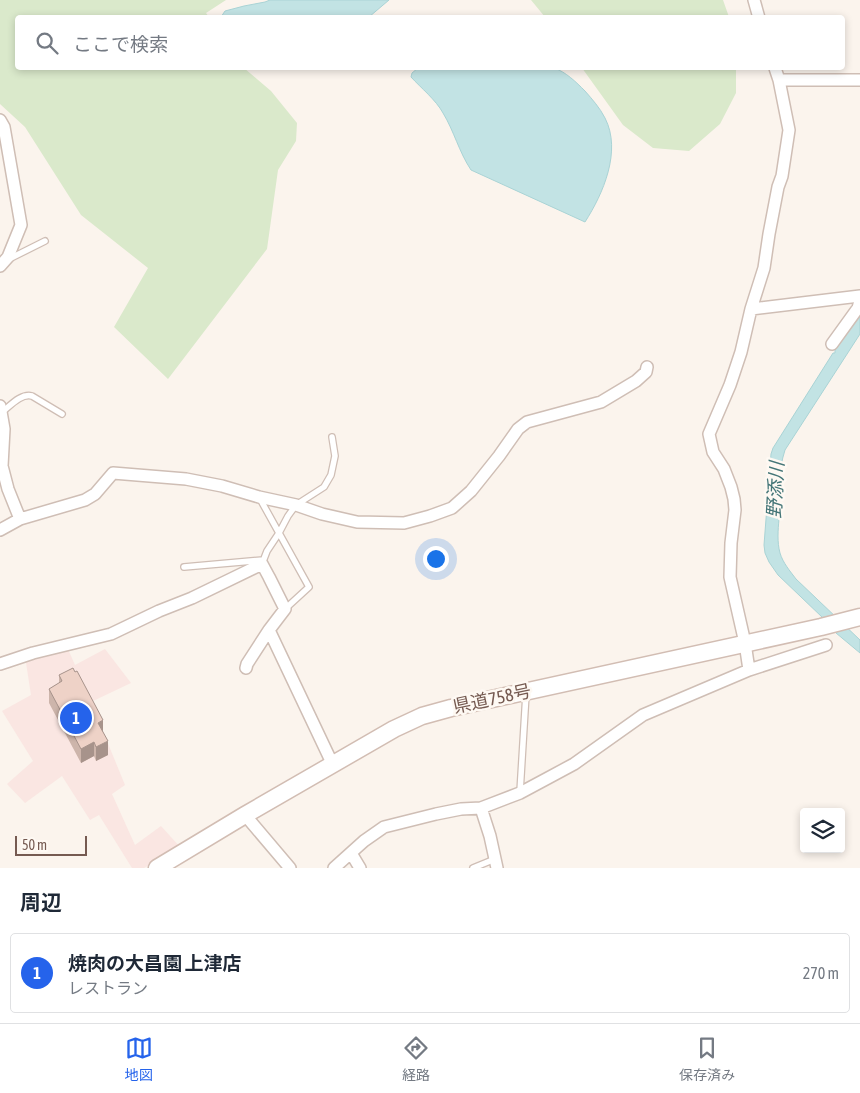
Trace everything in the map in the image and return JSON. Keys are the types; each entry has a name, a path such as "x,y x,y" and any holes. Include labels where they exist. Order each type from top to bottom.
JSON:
{"main road":[{"name":"県道758号","path":"157,868 394,729 422,716 854,618"}],"street":[{"path":"754,0 758,15"},
{"path":"750,670 730,577 731,543 735,510 734,500 731,486 724,470 713,452 709,434 730,385 764,268 778,187 782,176 789,130 776,70"},
{"path":"779,80 860,80"},
{"path":"0,120 4,127 21,225 8,257 2,264"},
{"path":"751,309 860,296"},
{"path":"832,344 858,308 860,301"},
{"path":"0,530 20,519 85,500 95,494 113,473 186,479 222,486 357,522 404,523 452,508 471,490 518,429 527,422 602,402 636,381 646,372 647,367"},
{"path":"1,410 4,429 2,466 8,489 20,519"},
{"path":"0,664 33,653 111,634 159,611 192,598 262,562 285,609 269,630 246,668"},
{"path":"269,630 333,765"},
{"path":"334,868 364,841 384,827 453,810 481,808 520,793 574,764 643,714 750,670 826,645"},
{"path":"481,808 496,864"},
{"path":"245,815 290,868"},
{"path":"351,853 360,868"}],"lane":[{"path":"2,264 45,241"},
{"path":"1,410 27,395 32,396 62,414"},
{"path":"184,567 262,562 296,505 324,487 331,475 335,456 332,437"},
{"path":"259,496 309,587 285,609"},
{"path":"520,793 526,692"},
{"path":"473,868 496,864"}],"shaded area":[{"path":"67,647 75,665 105,649 131,683 91,702 125,785 112,794 135,845 161,826 180,847 144,868 132,868 99,815 90,820 62,776 25,803 7,784 33,761 2,711 31,695 25,656"}],"green space":[{"path":"0,0 226,0 206,13 208,15 15,15 15,70 246,70 271,91 297,123 296,141 278,170 267,249 168,379 114,327 148,268 81,215 25,127 0,104"},
{"path":"531,0 723,0 728,15 543,15"},
{"path":"583,70 736,70 736,93 720,124 689,151 653,148 623,125"}],"water":[{"path":"270,0 389,0 371,15 222,15 225,11"},
{"path":"416,70 558,70 578,84 603,114 610,131 612,144 611,158 604,185 585,222 471,170 440,108 411,77"},
{"name":"野添川","path":"860,311 860,334 785,450 780,475 778,545 783,560 796,579 860,640 860,653 836,633 778,575 769,562 764,545 773,448"}],"building":[{"path":"73,668 75,672 77,671 103,720 98,723 108,741 96,747 94,742 81,749 49,689 62,681 59,675"}],"place":[{"name":"焼肉の大昌園 上津店","path":"76,718"}]}
